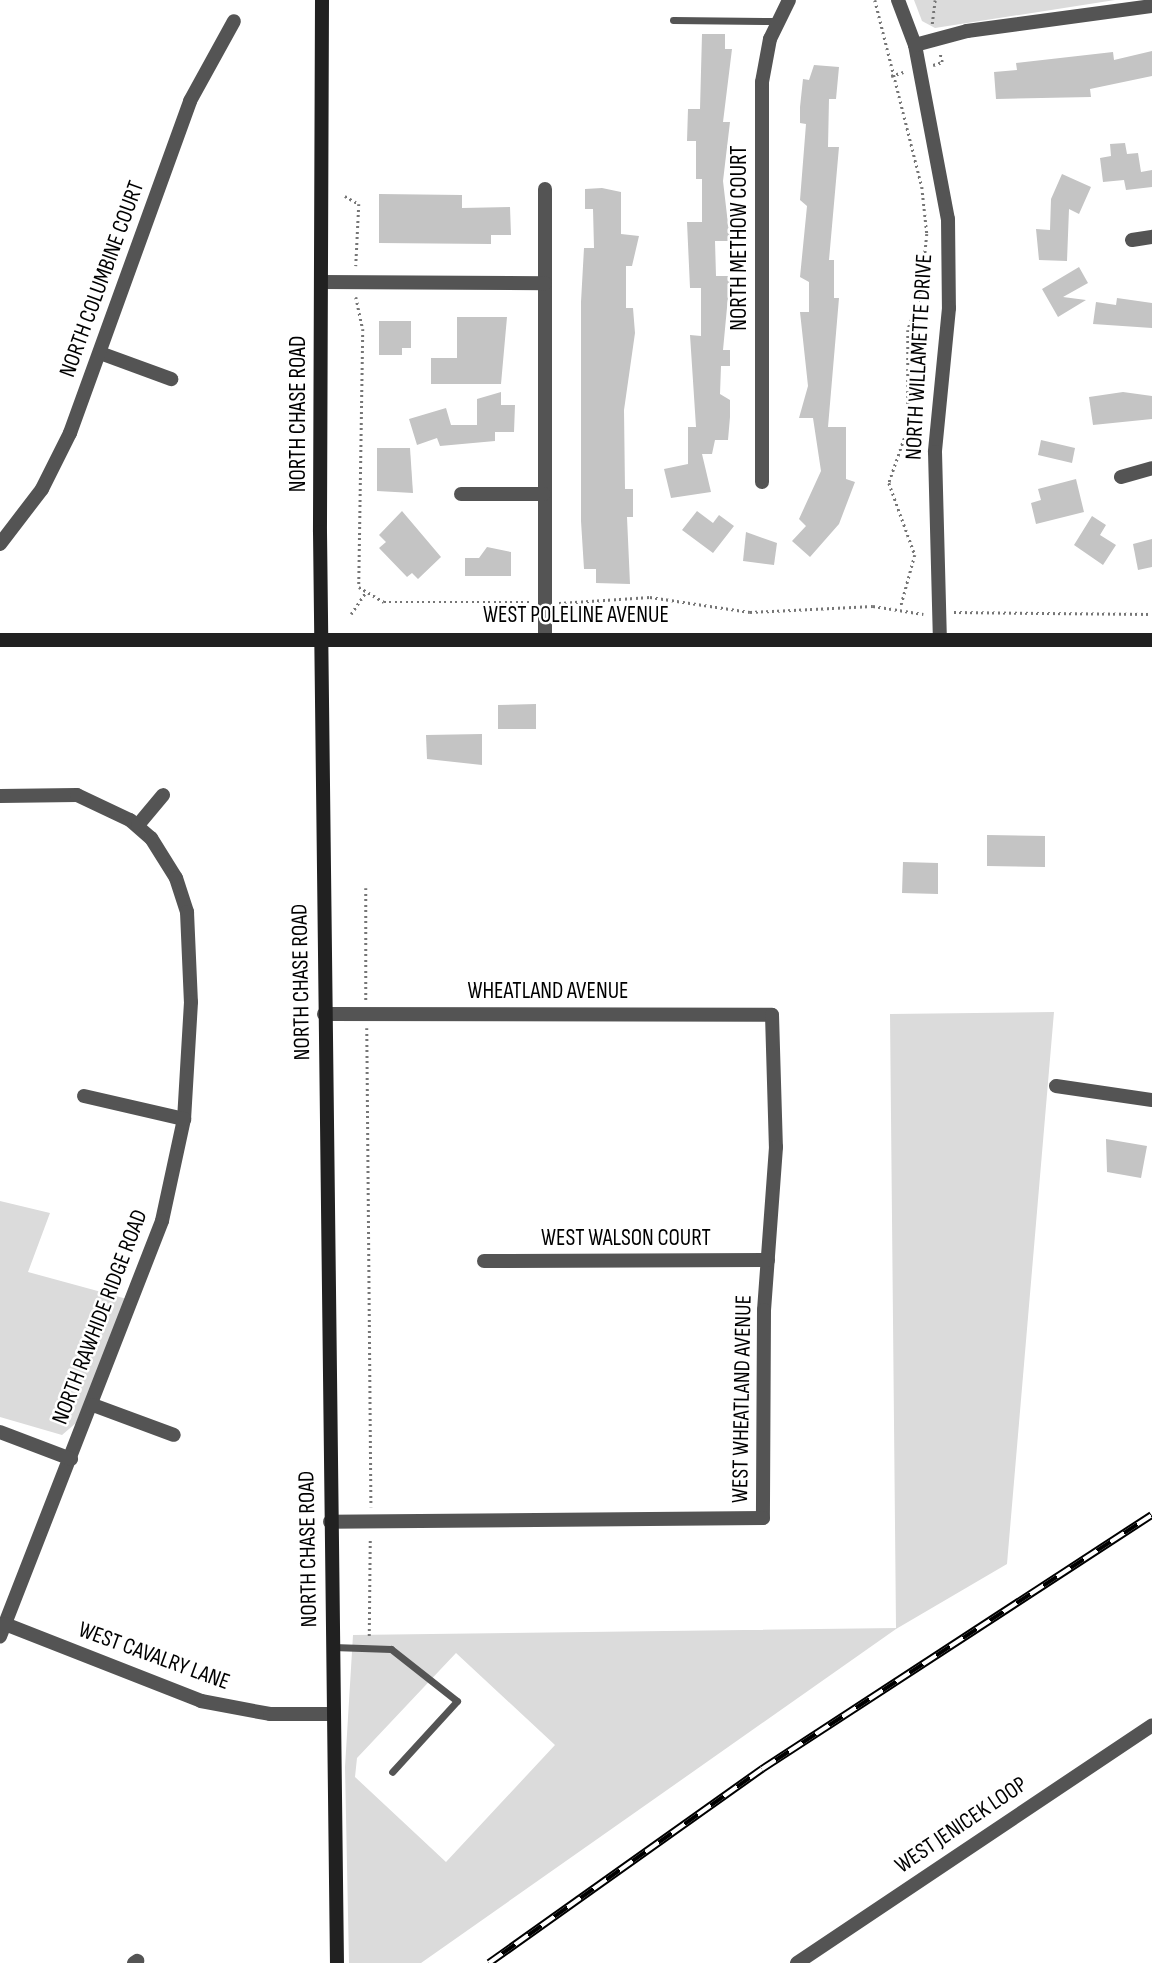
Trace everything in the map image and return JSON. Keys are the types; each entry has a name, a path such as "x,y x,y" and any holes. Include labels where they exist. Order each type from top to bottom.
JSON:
{"street":[{"name":"NORTH CHASE ROAD","path":"322,0 324,1014 337,1963"},
{"name":"NORTH METHOW COURT","path":"762,482 761,82 777,21 789,0"},
{"name":"NORTH WILLAMETTE DRIVE","path":"898,0 915,45 948,219 949,308 935,452 940,639"},
{"path":"915,45 967,31 1152,6"},
{"name":"NORTH COLUMBINE COURT","path":"0,544 42,489 100,353 190,101 234,21"},
{"path":"545,189 545,638"},
{"path":"1132,240 1152,237"},
{"path":"321,282 545,283"},
{"path":"100,353 171,379"},
{"path":"1121,477 1152,468"},
{"path":"461,494 544,494"},
{"name":"WEST POLELINE AVENUE","path":"0,640 1152,640"},
{"name":"NORTH RAWHIDE RIDGE ROAD","path":"0,796 78,795 138,825 164,857 187,912 191,1002 184,1119 147,1269 3,1630"},
{"path":"138,825 163,795"},
{"name":"WHEATLAND AVENUE","path":"324,1014 772,1015"},
{"name":"WEST WHEATLAND AVENUE","path":"330,1522 763,1518 768,1260 776,1147 772,1015"},
{"path":"1056,1086 1152,1100"},
{"path":"84,1096 184,1119"},
{"name":"WEST WALSON COURT","path":"484,1261 768,1260"},
{"path":"93,1405 174,1435"},
{"path":"0,1432 71,1459"},
{"name":"WEST CAVALRY LANE","path":"3,1630 201,1701 270,1714 333,1714"},
{"name":"WEST JENICEK LOOP","path":"797,1963 1152,1725"}],"lane":[{"path":"673,20 777,21"},
{"path":"332,1647 368,1646 403,1655 457,1701 392,1772"}],"path":[{"path":"874,0 922,187 927,234 921,294 908,330 908,428 889,483 915,555 901,607"},
{"path":"345,196 359,204 356,282 363,329 357,566 365,593 384,602 545,603 650,597 750,612 901,607 938,613 1152,614"},
{"path":"351,614 365,593"},
{"path":"366,888 371,1521 368,1646"}],"shaded area":[{"path":"914,0 1115,0 935,28 922,21"},
{"path":"1054,1012 1007,1564 896,1629 421,1963 349,1963 345,1767 353,1635 896,1628 890,1014","holes":["456,1653 555,1745 446,1862 355,1777 357,1758"]},
{"path":"0,1201 50,1213 28,1272 127,1299 76,1423 62,1435 0,1417"}],"building":[{"path":"702,34 725,34 725,49 732,49 723,122 730,122 723,181 730,241 715,241 716,276 730,276 723,350 730,350 730,366 721,366 720,394 730,400 730,417 728,440 715,440 712,454 702,454 711,492 671,498 664,469 688,464 688,427 696,427 690,335 701,336 701,288 690,288 687,222 702,222 702,179 696,179 696,141 687,141 688,109 700,109"},
{"path":"1152,51 1152,76 1090,89 1091,97 996,99 994,72 1017,70 1016,63 1113,52 1114,60"},
{"path":"814,65 839,67 836,99 829,99 828,147 839,147 829,260 834,260 834,298 839,298 828,427 846,427 846,479 855,482 839,524 810,557 792,541 806,526 799,519 821,471 813,418 799,418 808,386 800,312 809,312 809,282 800,277 807,206 800,200 806,124 800,123 800,107 803,79 809,80"},
{"path":"1125,143 1127,154 1138,153 1141,172 1152,170 1152,187 1126,190 1124,180 1103,182 1100,158 1111,156 1110,144"},
{"path":"1062,174 1091,187 1079,214 1069,209 1067,261 1039,260 1036,229 1050,230 1051,199"},
{"path":"602,188 621,192 621,234 639,236 632,266 626,266 626,308 633,308 635,333 624,410 625,489 633,489 633,517 627,517 630,584 596,583 596,569 584,569 581,521 581,302 584,248 594,248 593,209 585,209 585,189"},
{"path":"379,194 462,195 462,208 510,207 511,235 491,235 491,244 379,243"},
{"path":"1079,267 1088,283 1063,297 1086,300 1058,317 1042,289"},
{"path":"1117,298 1152,303 1152,328 1093,324 1096,302 1116,305"},
{"path":"457,317 507,317 501,384 431,384 431,358 457,358"},
{"path":"379,321 411,321 411,348 402,348 402,355 379,355"},
{"path":"501,392 501,405 515,405 514,432 495,432 495,441 440,446 437,438 417,445 409,419 446,408 451,425 477,425 477,399"},
{"path":"1123,392 1152,396 1152,419 1093,425 1089,397"},
{"path":"1041,440 1075,448 1072,463 1038,455"},
{"path":"377,448 410,448 413,493 377,491"},
{"path":"1076,479 1084,512 1036,524 1031,503 1041,500 1038,489"},
{"path":"402,511 441,557 418,579 412,573 407,577 379,548 386,542 379,535"},
{"path":"697,511 713,523 719,515 734,526 713,553 682,530"},
{"path":"1092,516 1106,525 1100,535 1116,545 1103,565 1074,545"},
{"path":"746,532 777,543 774,565 743,561"},
{"path":"1152,539 1152,567 1138,570 1133,544"},
{"path":"487,547 511,552 511,576 465,576 465,558 479,558"},
{"path":"536,704 536,729 498,729 498,705"},
{"path":"482,734 482,765 427,759 426,735"},
{"path":"987,835 1045,836 1045,867 987,866"},
{"path":"903,862 938,863 938,894 902,893"},
{"path":"1106,1139 1147,1146 1141,1178 1107,1172"}],"railway":[{"path":"489,1963 762,1769 1152,1515"}]}
